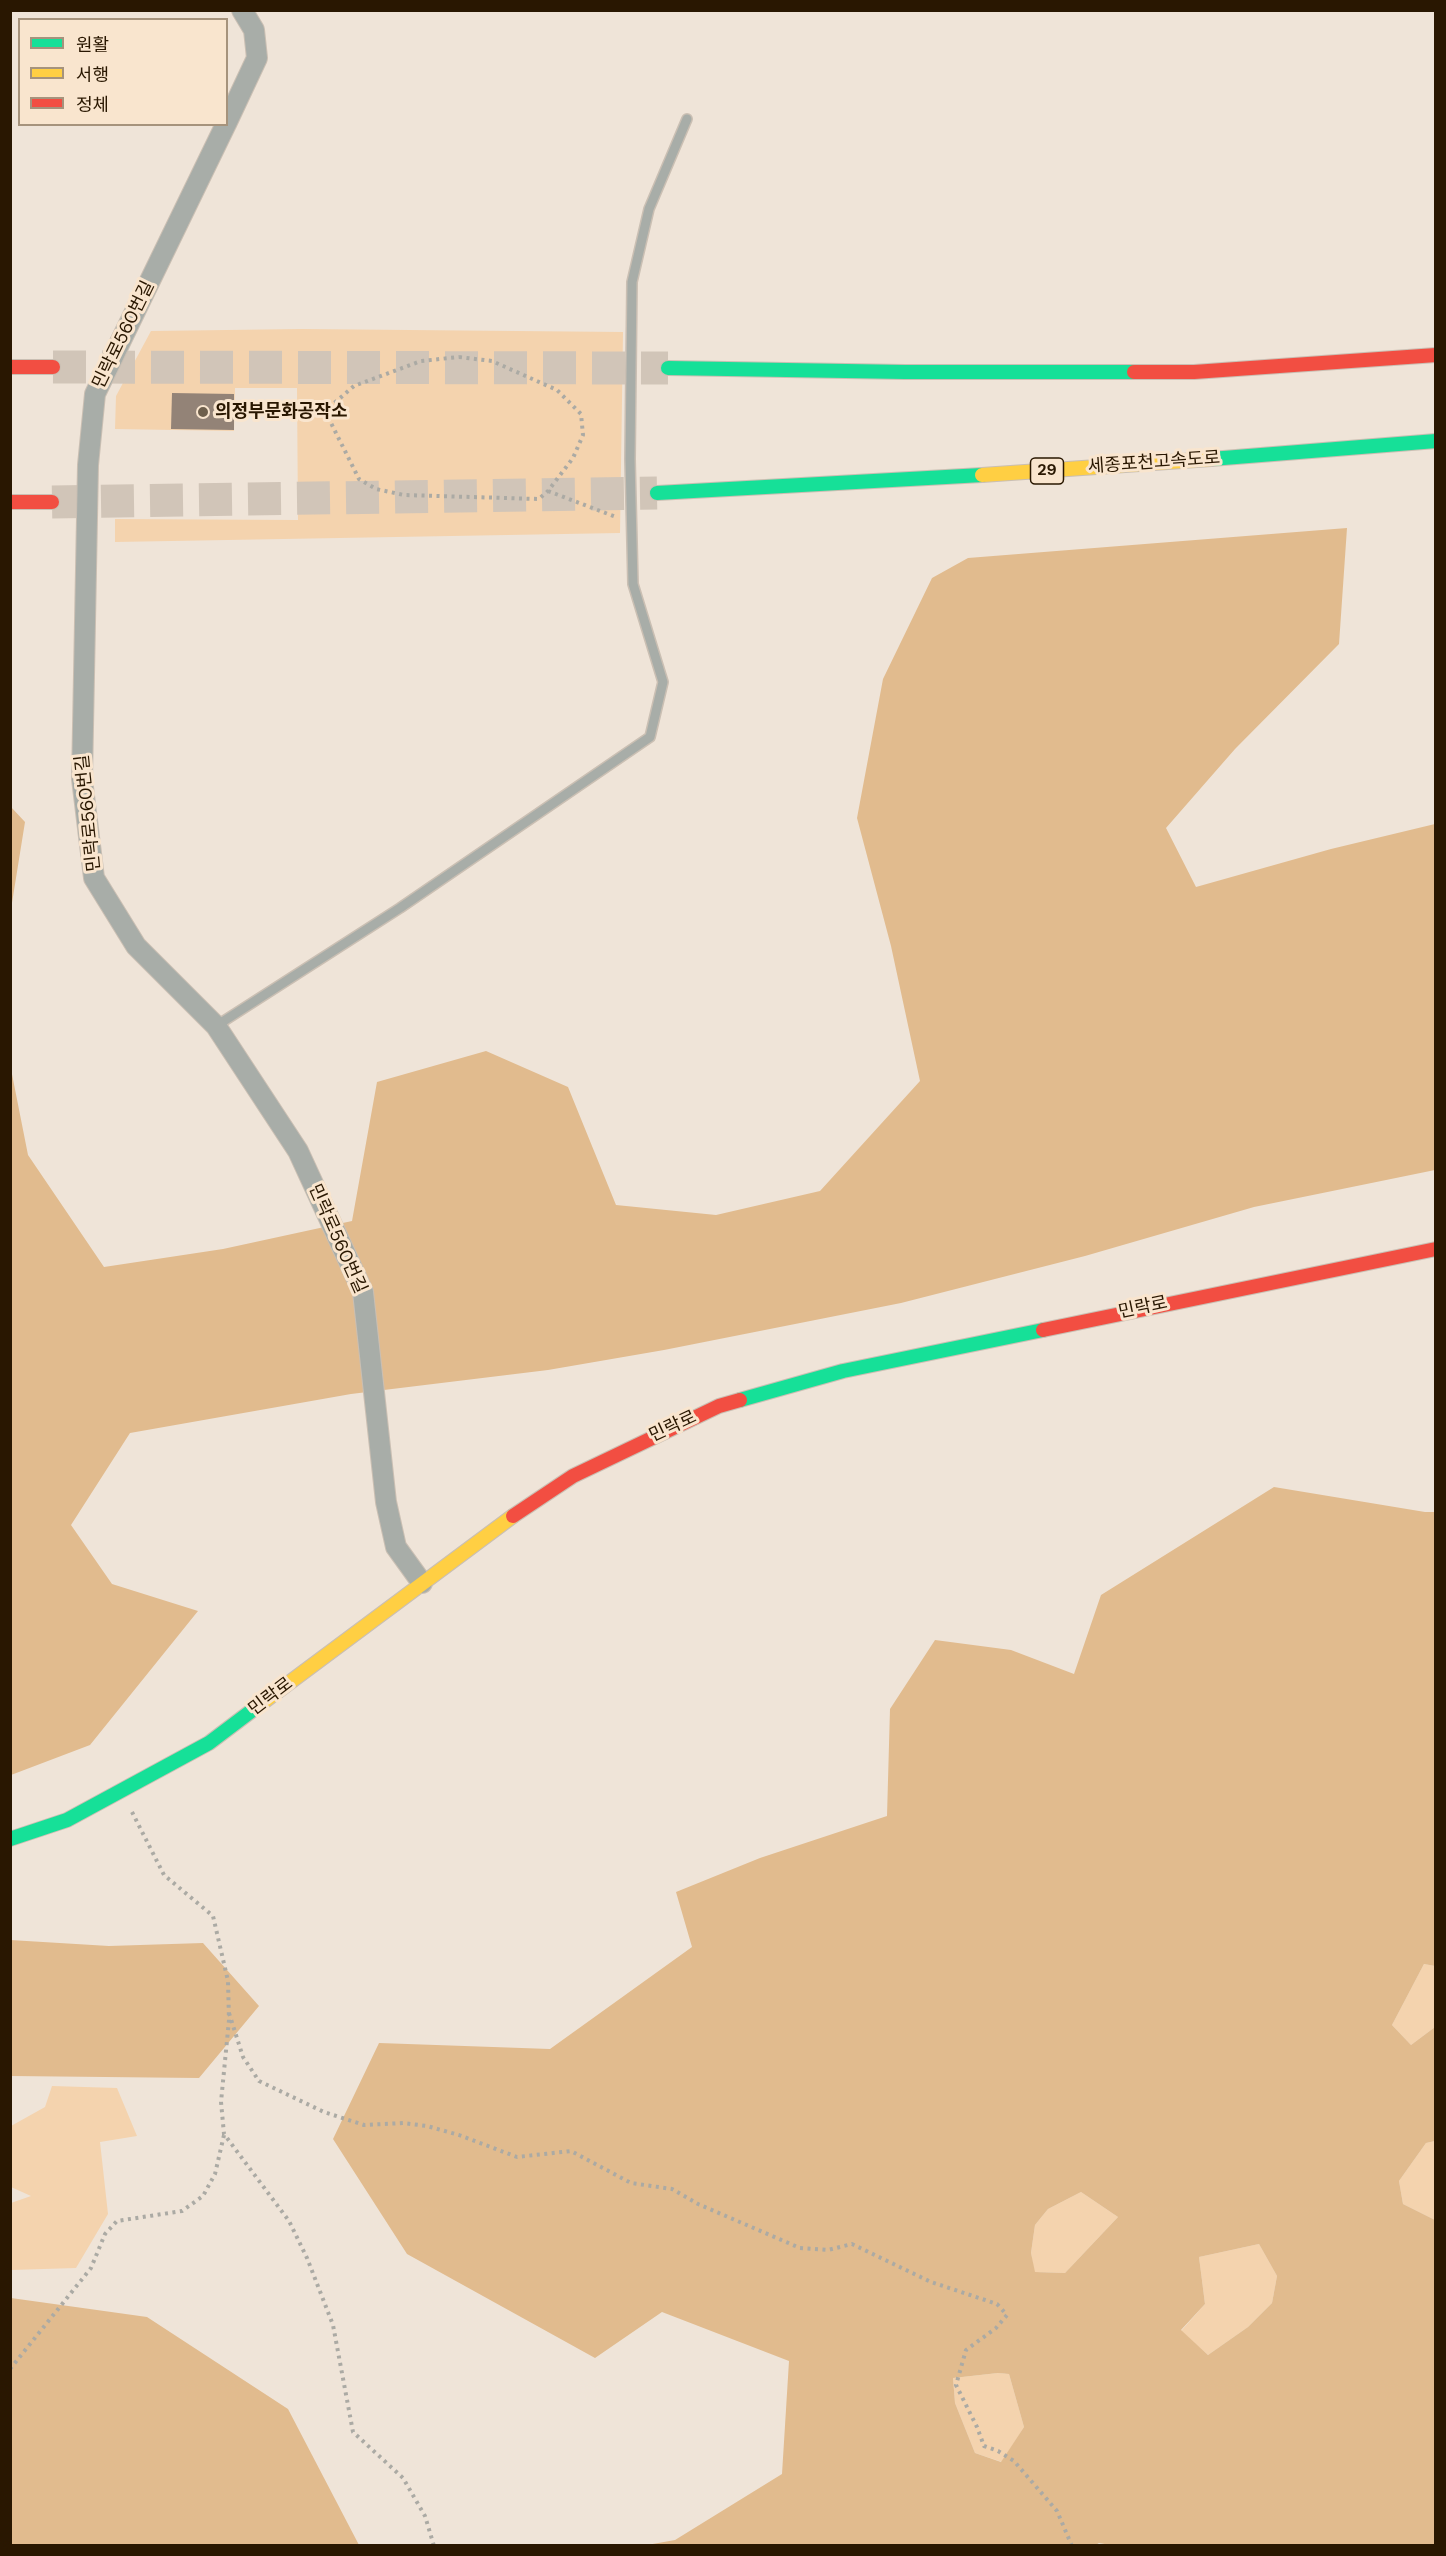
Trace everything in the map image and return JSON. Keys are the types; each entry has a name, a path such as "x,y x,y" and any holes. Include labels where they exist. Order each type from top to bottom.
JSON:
{"main road":[{"path":"668,368 905,372 1194,372 1436,355"},
{"path":"10,367 53,367"},
{"name":"세종포천고속도로","path":"657,493 1054,471 1436,441"},
{"path":"10,501 52,502"},
{"name":"민락로","path":"10,1839 67,1820 209,1743 422,1582 573,1476 719,1406 843,1371 1436,1249"}],"street":[{"name":"민락로560번길","path":"228,120 257,58 254,30 242,10"},
{"name":"민락로560번길","path":"225,126 95,394 88,465 82,779 94,878 136,946 216,1026 298,1151 363,1292 386,1502 396,1547 422,1582"}],"lane":[{"path":"216,1026 400,908 650,737 663,682 633,584 632,282 649,209 687,119"}],"path":[{"path":"299,412 325,411 354,386 421,361 459,357 492,361 557,390 580,414 583,435 573,458 548,491 539,499 404,495 376,489 359,479 325,411"},
{"path":"548,491 631,522"},
{"path":"10,2369 91,2268 105,2234 117,2221 182,2211 203,2196 215,2174 224,2134 221,2102 229,2013 228,1981 213,1916 164,1875 121,1791"},
{"path":"229,2013 243,2057 259,2081 324,2112 364,2125 403,2123 427,2126 459,2134 517,2157 571,2151 631,2183 672,2189 698,2204 800,2248 828,2250 852,2244 931,2282 997,2304 1007,2315 996,2328 966,2350 956,2385 984,2446 1014,2461 1057,2511 1072,2546"},
{"path":"224,2134 289,2221 307,2258 333,2325 353,2432 403,2478 425,2516 434,2546"}],"shaded area":[{"path":"302,329 623,332 620,533 115,542 115,519 298,520 297,388 235,388 234,431 115,429 116,396 151,331"},
{"path":"1347,528 1339,644 1235,749 1166,828 1196,887 1331,849 1435,824 1435,1170 1254,1207 1085,1256 901,1303 664,1350 548,1370 351,1394 130,1433 71,1525 112,1584 198,1611 90,1745 11,1775 10,1064 28,1155 104,1267 223,1249 352,1221 377,1082 486,1051 568,1087 616,1205 716,1215 820,1191 920,1081 891,946 857,818 883,679 932,578 968,558"},
{"path":"11,807 25,822 11,909"},
{"path":"1274,1487 1435,1512 1435,1966 1424,1964 1392,2025 1411,2045 1435,2027 1435,2141 1426,2143 1399,2181 1403,2204 1435,2220 1435,2545 1116,2546 1099,2543 1094,2546 647,2545 675,2540 782,2474 789,2361 662,2312 595,2358 407,2254 333,2139 379,2043 550,2049 692,1947 676,1892 760,1858 887,1816 890,1709 935,1640 1011,1650 1074,1674 1101,1595","holes":["1081,2192 1118,2217 1065,2273 1035,2272 1031,2253 1035,2225 1048,2209","1259,2244 1277,2276 1272,2303 1248,2327 1208,2355 1181,2330 1205,2304 1199,2257","1009,2374 1024,2427 1001,2462 975,2453 955,2403 953,2378"]},
{"path":"10,1940 109,1946 203,1943 259,2006 199,2078 11,2076"},
{"path":"1424,1964 1435,1966 1435,2027 1411,2045 1392,2025"},
{"path":"52,2086 117,2088 137,2136 100,2142 108,2214 76,2268 11,2270 11,2203 31,2196 11,2187 11,2126 45,2107"},
{"path":"1435,2141 1435,2220 1403,2204 1399,2181 1426,2143"},
{"path":"1081,2192 1118,2217 1065,2273 1034,2272 1031,2253 1035,2225 1048,2209"},
{"path":"1259,2244 1277,2276 1272,2303 1248,2327 1208,2355 1181,2331 1205,2304 1199,2257"},
{"path":"11,2298 147,2317 288,2409 359,2545 11,2545"},
{"path":"1009,2374 1024,2427 1002,2462 975,2453 955,2403 953,2378"}],"building":[{"name":"의정부문화공작소","path":"172,393 234,394 234,430 171,429"}],"tunnel":[{"path":"53,367 668,368"},
{"path":"52,502 657,493"}],"traffic: fast":[{"path":"668,368 905,372 1134,372"},
{"path":"1211,459 1436,441"},
{"path":"657,493 982,475"},
{"path":"740,1400 843,1371 1043,1330"},
{"path":"10,1839 67,1820 209,1743 258,1706"}],"traffic: slow":[{"path":"982,475 1211,459"},
{"path":"258,1706 513,1516"}],"traffic: jam":[{"path":"1134,372 1194,372 1436,355"},
{"path":"10,367 53,367"},
{"path":"10,502 52,502"},
{"path":"1043,1330 1436,1249"},
{"path":"513,1516 573,1476 719,1406 740,1400"}],"place":[{"name":"의정부문화공작소","path":"203,412"}]}
